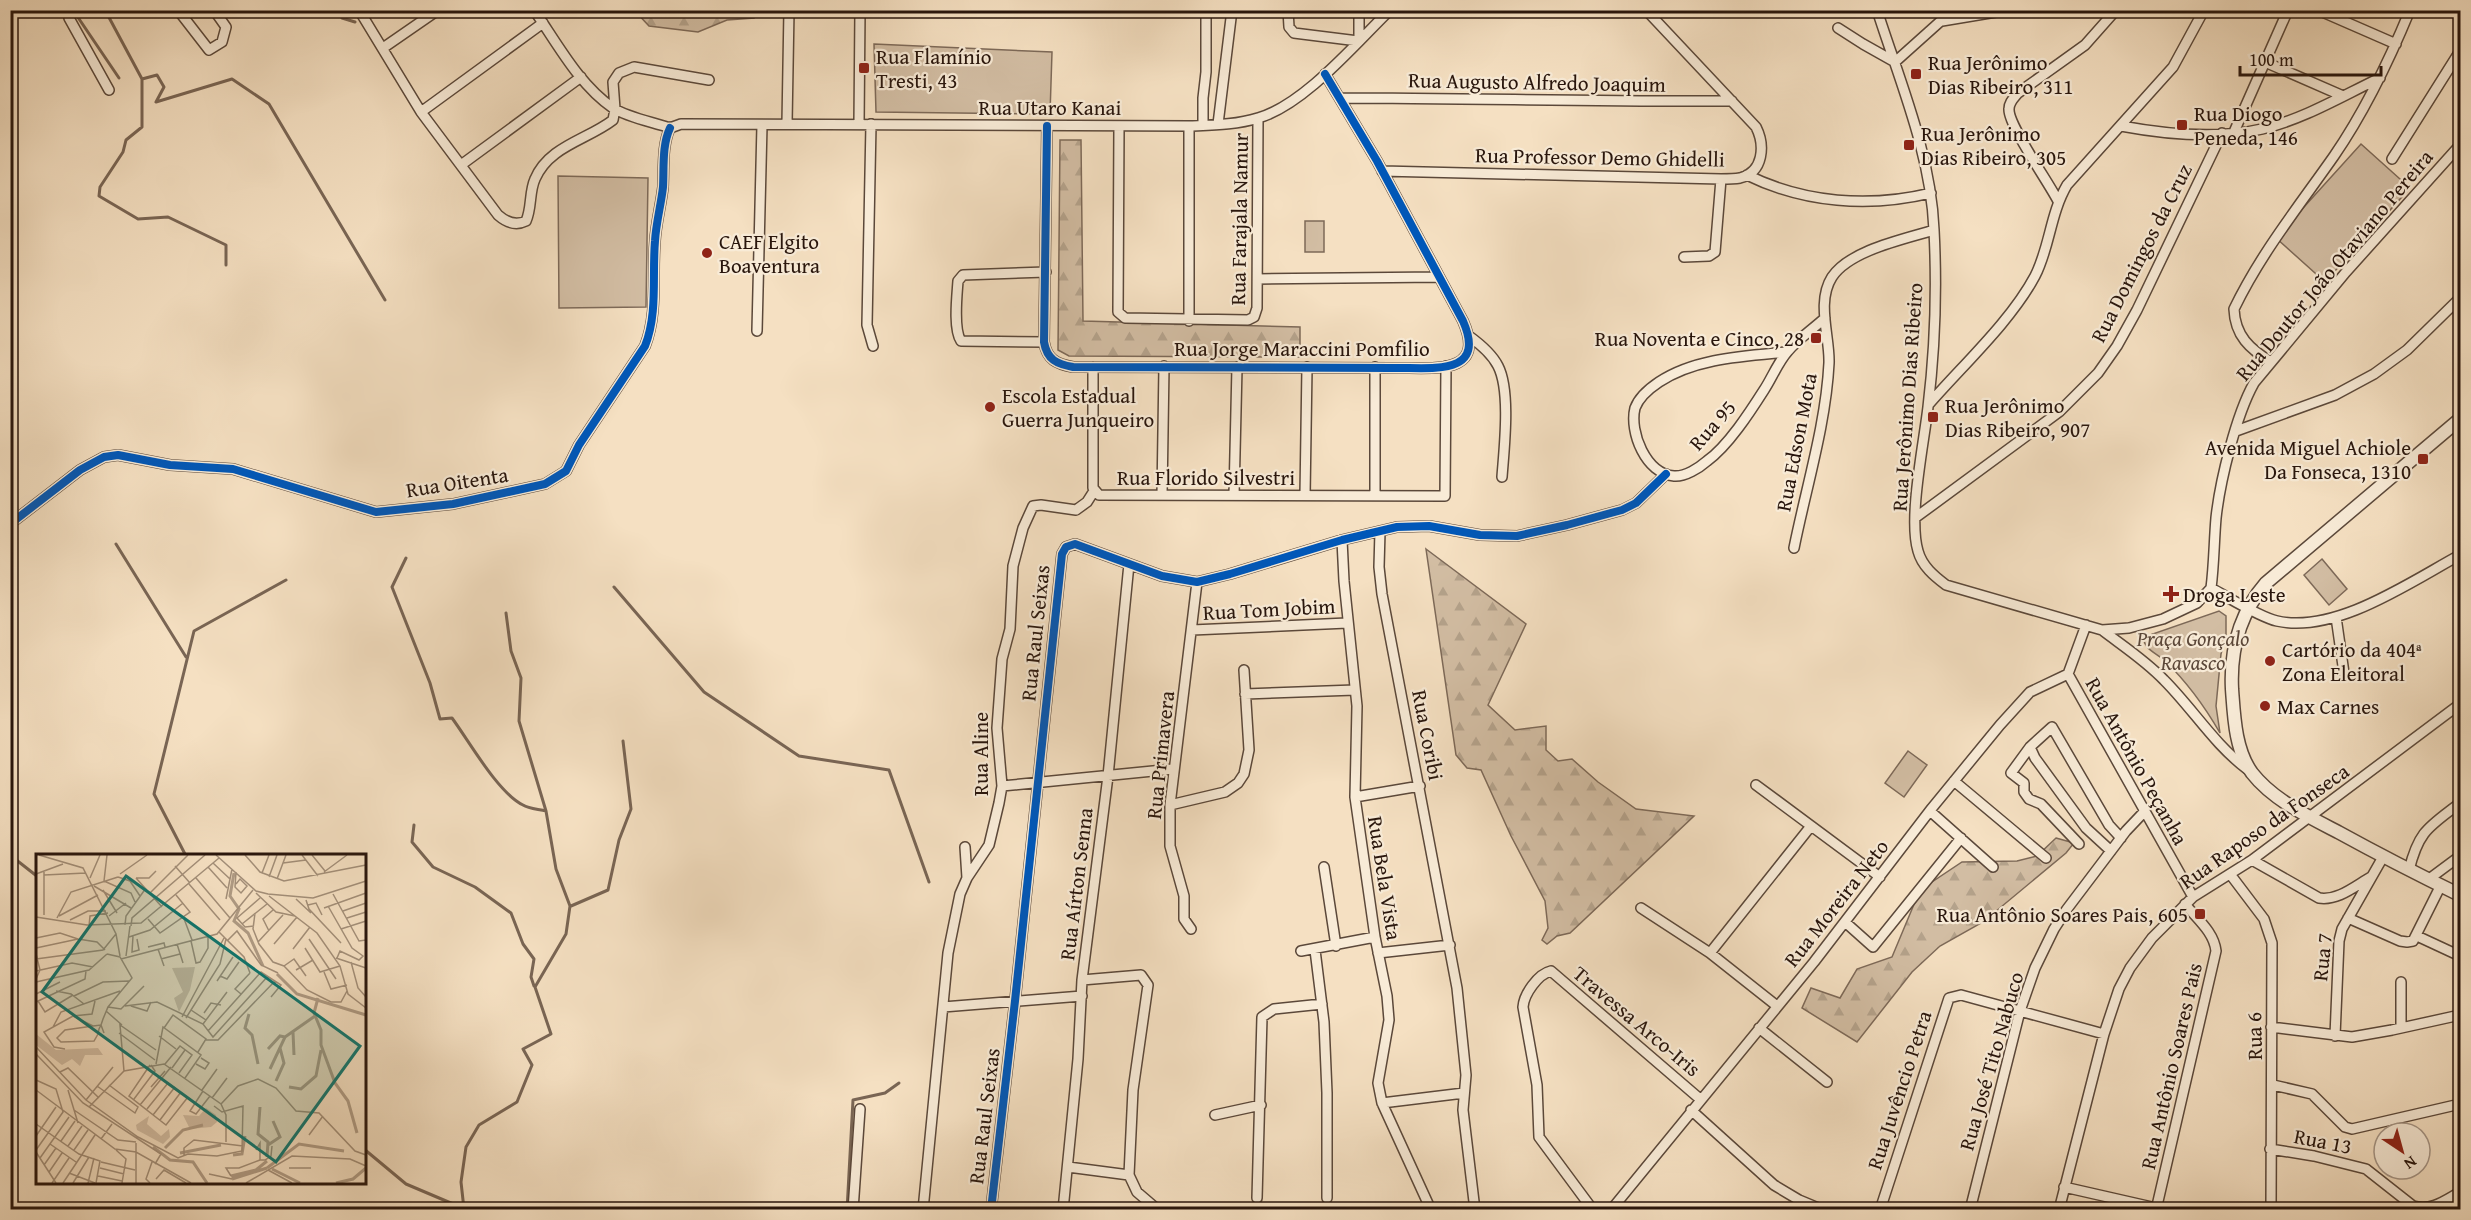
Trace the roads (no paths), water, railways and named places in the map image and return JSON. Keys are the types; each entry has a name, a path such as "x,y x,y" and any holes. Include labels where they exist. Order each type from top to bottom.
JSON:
{"street":[{"path":"178,10 209,50 222,42 226,27 214,10"},
{"path":"358,10 421,112 503,220 514,223 524,222 528,217 531,188 542,166 566,146 615,118 613,82 615,77 626,69 634,67 709,80"},
{"path":"383,48 438,10"},
{"path":"534,10 581,77 615,109 670,128"},
{"path":"787,123 789,10"},
{"path":"858,124 860,10"},
{"path":"1203,125 1206,10"},
{"path":"1218,124 1232,10"},
{"path":"1288,10 1289,27 1294,33 1358,41 1359,10"},
{"name":"Rua Utaro Kanai","path":"670,128 681,124 787,123 1189,126 1258,118 1290,102 1324,74 1390,10"},
{"name":"Rua Professor Demo Ghidelli","path":"1382,171 1720,179 1740,178 1747,175 1759,162 1762,147 1761,137 1756,127 1646,10"},
{"name":"Rua Jerônimo Dias Ribeiro","path":"1877,10 1913,118 1931,193 1934,230 1934,322 1929,404 1915,518 1917,550 1923,563 1946,585 2102,630 2129,628 2163,619 2197,603 2211,588"},
{"path":"1838,27 1895,62 1953,10"},
{"path":"1942,21 2008,10"},
{"path":"2058,201 2020,136 2010,117 2009,108 2018,93 2085,45 2116,10"},
{"path":"1929,404 2022,298 2046,250 2058,201 2067,185 2174,67 2204,10"},
{"path":"2234,132 2288,10"},
{"path":"2318,10 2396,44"},
{"path":"2271,362 2254,351 2239,334 2234,309 2272,242 2335,154 2380,78 2410,10"},
{"path":"70,12 69,18 109,90"},
{"path":"421,112 543,23"},
{"path":"2392,159 2460,51"},
{"path":"2265,62 2343,96"},
{"path":"1324,74 1341,98 1382,171 1469,336 1497,364 1503,381 1502,477"},
{"path":"461,165 581,77"},
{"path":"2121,126 2164,134 2260,129 2281,123 2380,78"},
{"name":"Rua Augusto Alfredo Joaquim","path":"1341,98 1732,101"},
{"name":"Rua Farajala Namur","path":"1119,126 1118,312 1125,318 1189,321 1252,319 1257,308 1258,279 1258,118"},
{"path":"871,124 867,325 873,346"},
{"path":"757,331 762,125"},
{"path":"1046,272 963,275 958,278 957,334 961,341 964,343 1044,342 1046,272 1047,126"},
{"path":"1189,126 1189,321"},
{"name":"Rua Oitenta","path":"10,524 80,470 104,457 118,455 171,465 233,469 256,474 376,512 453,504 545,484 554,479 566,471 579,445 645,346 649,334 653,320 655,239 662,200 666,141 670,128"},
{"name":"Rua Domingos da Cruz","path":"1915,518 2059,412 2098,373 2117,346 2137,310 2222,132"},
{"name":"Rua Doutor João Otaviano Pereira","path":"2211,588 2216,516 2243,403 2254,383 2346,272 2460,145"},
{"path":"1747,175 1779,189 1825,199 1875,201 1906,199 1931,193"},
{"path":"1684,257 1709,256 1715,252 1720,179"},
{"name":"Rua Edson Mota","path":"1794,548 1825,399 1829,357 1825,318 1827,288 1832,277 1846,264 1878,248 1934,230"},
{"path":"1258,279 1439,278"},
{"path":"2236,431 2335,395 2373,374 2408,350 2460,298"},
{"name":"Rua 95","path":"1666,474 1676,477 1709,460 1722,447 1764,391 1787,352 1825,318"},
{"name":"Rua Jorge Maraccini Pomfilio","path":"1044,342 1045,351 1058,364 1093,367 1453,366 1464,359 1470,345 1469,336"},
{"path":"1666,474 1649,461 1638,442 1633,421 1636,406 1643,395 1660,381 1688,368 1737,357 1787,352"},
{"path":"1162,495 1164,366"},
{"name":"Rua Florido Silvestri","path":"1093,367 1094,491 1099,495 1449,496 1446,366"},
{"path":"1234,495 1237,367"},
{"path":"1305,495 1306,367"},
{"path":"1375,367 1375,496"},
{"path":"2460,419 2275,573 2255,595 2235,641 2232,677 2234,717 2238,740 2252,772 2273,793 2311,818 2460,895"},
{"name":"Rua Raul Seixas","path":"991,1209 1063,550 1069,545 1076,544 1162,576 1197,582 1380,531 1417,526 1480,535 1517,536 1567,525 1622,510 1636,503 1666,474"},
{"name":"Rua Aline","path":"923,1209 948,953 956,909 967,878 989,845 1002,786 998,717 1002,659 1010,629 1013,566 1017,549 1033,506 1076,510 1087,502 1094,491"},
{"name":"Rua Coribi","path":"1380,531 1379,567 1382,594 1457,988 1465,1064 1463,1110 1474,1209"},
{"name":"Rua Bela Vista","path":"1342,540 1347,622 1356,690 1355,797 1389,1020 1378,1083 1382,1103 1431,1209"},
{"path":"2211,588 2274,621 2290,623 2336,617 2390,593 2460,555"},
{"name":"Rua Aírton Senna","path":"1064,1209 1083,980 1108,776 1129,564"},
{"name":"Rua Primavera","path":"1191,929 1184,919 1185,896 1170,846 1170,805 1197,582"},
{"path":"2336,617 2344,673"},
{"name":"Rua Tom Jobim","path":"1192,630 1347,622"},
{"path":"2068,674 2086,626"},
{"name":"Rua Jerônimo Dias Ribeiro","path":"2102,630 2142,659 2164,679 2220,746 2252,772"},
{"path":"1170,805 1225,792 1238,783 1244,774 1248,750 1244,670"},
{"name":"Rua Moreira Neto","path":"1611,1209 1778,1006 1954,781 2030,692 2068,674"},
{"name":"Rua Antônio Peçanha","path":"2068,674 2193,897"},
{"path":"1245,694 1356,690"},
{"name":"Rua Raposo da Fonseca","path":"2059,1209 2103,1034 2119,989 2130,968 2152,938 2193,897 2253,860 2460,704"},
{"path":"2079,844 2041,804 2029,799 2024,792 2024,783 2011,773 2030,747 2052,727 2109,825 2121,838"},
{"path":"2030,747 2034,758 2063,794 2086,828 2111,851"},
{"path":"1002,786 1173,769"},
{"path":"1954,781 2046,858"},
{"path":"1756,785 1880,877"},
{"path":"1355,797 1420,786"},
{"path":"2409,870 2415,845 2423,834 2460,803"},
{"path":"1930,811 1993,867"},
{"name":"Rua José Tito Nabuco","path":"1970,1209 2020,1011 2035,968 2054,929 2121,838 2144,812"},
{"path":"1710,953 1811,826"},
{"path":"1845,922 1873,947 1961,838"},
{"path":"965,847 967,878"},
{"path":"2348,918 2400,941 2413,940 2417,936 2435,882 2460,856"},
{"name":"Rua 7","path":"2335,1036 2339,941 2342,929 2383,857"},
{"path":"2253,860 2271,873 2319,898 2337,897 2373,876"},
{"path":"1324,867 1336,946"},
{"name":"Rua 6","path":"2230,874 2264,919 2271,943 2273,1085 2270,1149 2271,1209"},
{"name":"Rua Antônio Soares Pais","path":"2159,1209 2216,951 2215,942 2210,933 2185,904"},
{"path":"1641,908 1710,953 1778,1006"},
{"path":"2417,936 2460,956"},
{"path":"1301,951 1375,938"},
{"path":"1378,953 1449,945"},
{"path":"1315,950 1322,1004 1327,1094 1327,1198"},
{"name":"Travessa Arco-Iris","path":"1593,1209 1539,1137 1537,1085 1523,1006 1526,994 1544,973 1551,971 1700,1099"},
{"path":"1083,980 1141,975 1149,990 1133,1090 1129,1175 1137,1192 1148,1206 1158,1209"},
{"path":"2401,982 2401,1028"},
{"name":"Rua Juvêncio Petra","path":"1880,1209 1949,998 1961,994 2103,1034"},
{"path":"944,1007 1082,996"},
{"path":"1257,1198 1262,1017 1274,1009 1322,1004"},
{"path":"2271,1027 2352,1037 2460,1015"},
{"path":"1759,1028 1827,1082"},
{"path":"2273,1085 2312,1094 2345,1127 2352,1129 2460,1104"},
{"path":"1382,1103 1464,1093"},
{"path":"1215,1115 1261,1105"},
{"path":"853,1209 860,1109"},
{"path":"1691,1110 1774,1185 1799,1200 1823,1209"},
{"name":"Rua 13","path":"2270,1149 2314,1156 2366,1169 2413,1206 2420,1208 2437,1205 2460,1192"},
{"path":"1068,1167 1129,1175"},
{"path":"2064,1187 2159,1209"}],"waterway":[{"path":"10,19 14,10"},
{"path":"73,10 119,78"},
{"path":"105,10 142,79 157,75 164,87 156,102 232,79 269,104 385,300"},
{"path":"337,10 342,18 355,22"},
{"path":"142,79 142,127 126,140 123,152 100,187 99,196 138,219 168,217 226,245 226,265"},
{"path":"116,544 186,657"},
{"path":"406,558 392,587 430,683 440,719 452,718 484,766 513,799 528,807 546,811"},
{"path":"185,854 154,794 194,631 286,580"},
{"path":"614,587 704,692 799,756 889,770 929,882"},
{"path":"464,1209 461,1182 466,1147 479,1125 517,1102 532,1065 523,1049 551,1034 535,987 566,934 570,906 556,869 546,811 519,721 521,678 511,651 506,613"},
{"path":"571,906 608,890 619,840 631,809 623,741"},
{"path":"414,825 412,842 433,867 475,887 511,913 523,944 534,959 531,977 534,986"},
{"path":"10,855 36,875"},
{"path":"847,1210 853,1100 885,1093 899,1083"},
{"path":"366,1151 406,1184 465,1209"}],"place":[{"name":"Rua Flamínio Tresti, 43","path":"864,68"},
{"name":"Rua Jerônimo Dias Ribeiro, 311","path":"1916,74"},
{"name":"Rua Diogo Peneda, 146","path":"2182,125"},
{"name":"Rua Jerônimo Dias Ribeiro, 305","path":"1909,145"},
{"name":"CAEF Elgito Boaventura","path":"707,253"},
{"name":"Rua Noventa e Cinco, 28","path":"1816,338"},
{"name":"Escola Estadual Guerra Junqueiro","path":"990,407"},
{"name":"Rua Jerônimo Dias Ribeiro, 907","path":"1933,417"},
{"name":"Avenida Miguel Achiole Da Fonseca, 1310","path":"2423,459"},
{"name":"Droga Leste","path":"2171,594"},
{"name":"Cartório da 404ª Zona Eleitoral","path":"2270,661"},
{"name":"Max Carnes","path":"2265,706"},
{"name":"Rua Antônio Soares Pais, 605","path":"2200,914"}],"park label":[{"name":"Praça Gonçalo Ravasco","path":"2193,650"}]}
